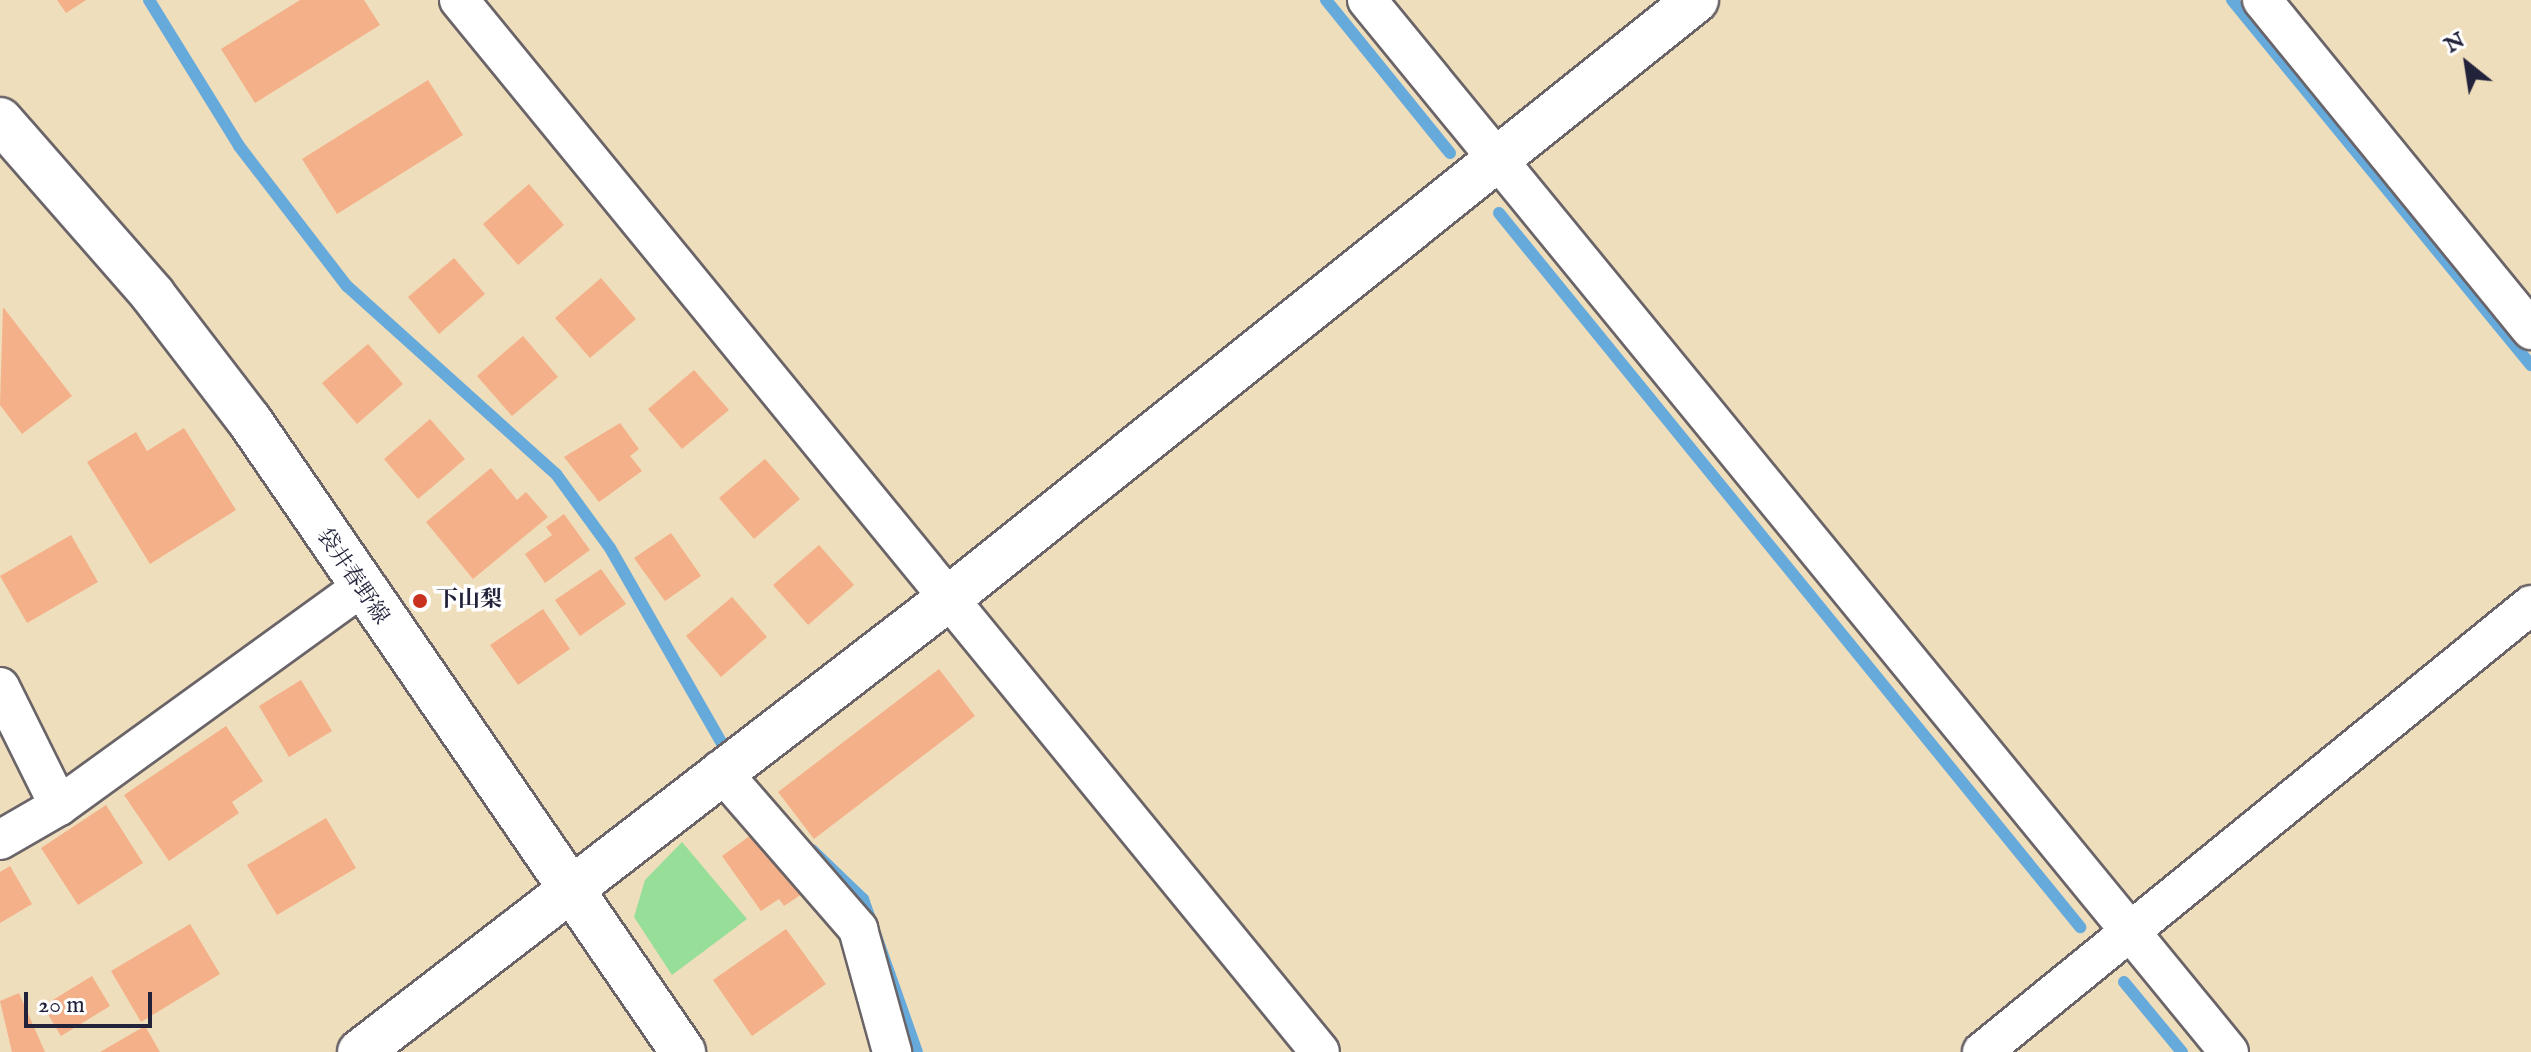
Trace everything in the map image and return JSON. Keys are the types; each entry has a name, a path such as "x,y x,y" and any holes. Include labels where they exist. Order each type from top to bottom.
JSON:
{"street":[{"path":"459,0 1320,1052"},
{"path":"1367,0 2229,1052"},
{"path":"360,1052 564,889 949,598 1500,163 1696,0"},
{"path":"2262,0 2531,330"},
{"name":"袋井春野線","path":"0,120 153,295 249,420 359,589 564,889 683,1052"},
{"path":"0,840 59,806 359,589"},
{"path":"1982,1052 2531,605"},
{"path":"0,687 59,806"},
{"path":"733,760 858,929 892,1052"}],"green space":[{"path":"682,842 747,919 672,975 634,917 645,880"}],"building":[{"path":"57,0 86,0 66,13"},
{"path":"300,0 364,0 380,25 255,103 221,49"},
{"path":"428,80 463,135 337,214 302,159"},
{"path":"529,184 564,225 518,265 483,224"},
{"path":"454,258 485,294 439,334 408,297"},
{"path":"601,278 636,319 590,358 555,318"},
{"path":"3,307 72,396 22,434 0,405"},
{"path":"523,336 558,377 512,416 477,376"},
{"path":"368,344 403,384 357,424 322,383"},
{"path":"694,370 729,410 682,449 648,409"},
{"path":"430,419 465,459 418,499 384,459"},
{"path":"620,423 639,449 630,456 642,471 599,502 564,457"},
{"path":"184,428 236,510 150,564 87,462 136,432 147,451"},
{"path":"765,459 800,499 754,539 719,498"},
{"path":"491,468 517,500 526,492 548,517 473,579 426,522"},
{"path":"564,514 590,550 545,583 525,554 552,535 546,527"},
{"path":"671,533 701,576 665,601 634,558"},
{"path":"71,535 98,582 27,623 0,576"},
{"path":"819,545 854,585 808,625 773,585"},
{"path":"601,569 626,604 580,636 555,600"},
{"path":"732,597 767,637 721,677 686,636"},
{"path":"543,609 570,649 518,685 490,645"},
{"path":"939,669 975,716 814,839 778,792"},
{"path":"301,680 332,731 289,757 259,706"},
{"path":"226,726 263,781 232,802 239,813 169,861 124,795"},
{"path":"106,805 143,863 78,905 41,848"},
{"path":"326,818 356,868 277,915 247,865"},
{"path":"751,835 802,894 784,906 779,899 761,911 722,856"},
{"path":"10,866 32,904 0,923 0,872"},
{"path":"190,924 220,974 141,1022 111,971"},
{"path":"786,929 826,984 752,1036 713,980"},
{"path":"92,976 110,1006 61,1036 43,1006"},
{"path":"19,993 45,1052 12,1052 0,1001"},
{"path":"145,1026 160,1052 100,1052"}],"waterway":[{"path":"149,0 239,146 347,286 556,474 610,548 731,759"},
{"path":"1326,0 1450,153"},
{"path":"2232,0 2531,365"},
{"path":"1499,213 2080,927"},
{"path":"812,850 863,899 917,1052"},
{"path":"2124,982 2182,1052"}],"place":[{"name":"下山梨","path":"420,601"}]}
